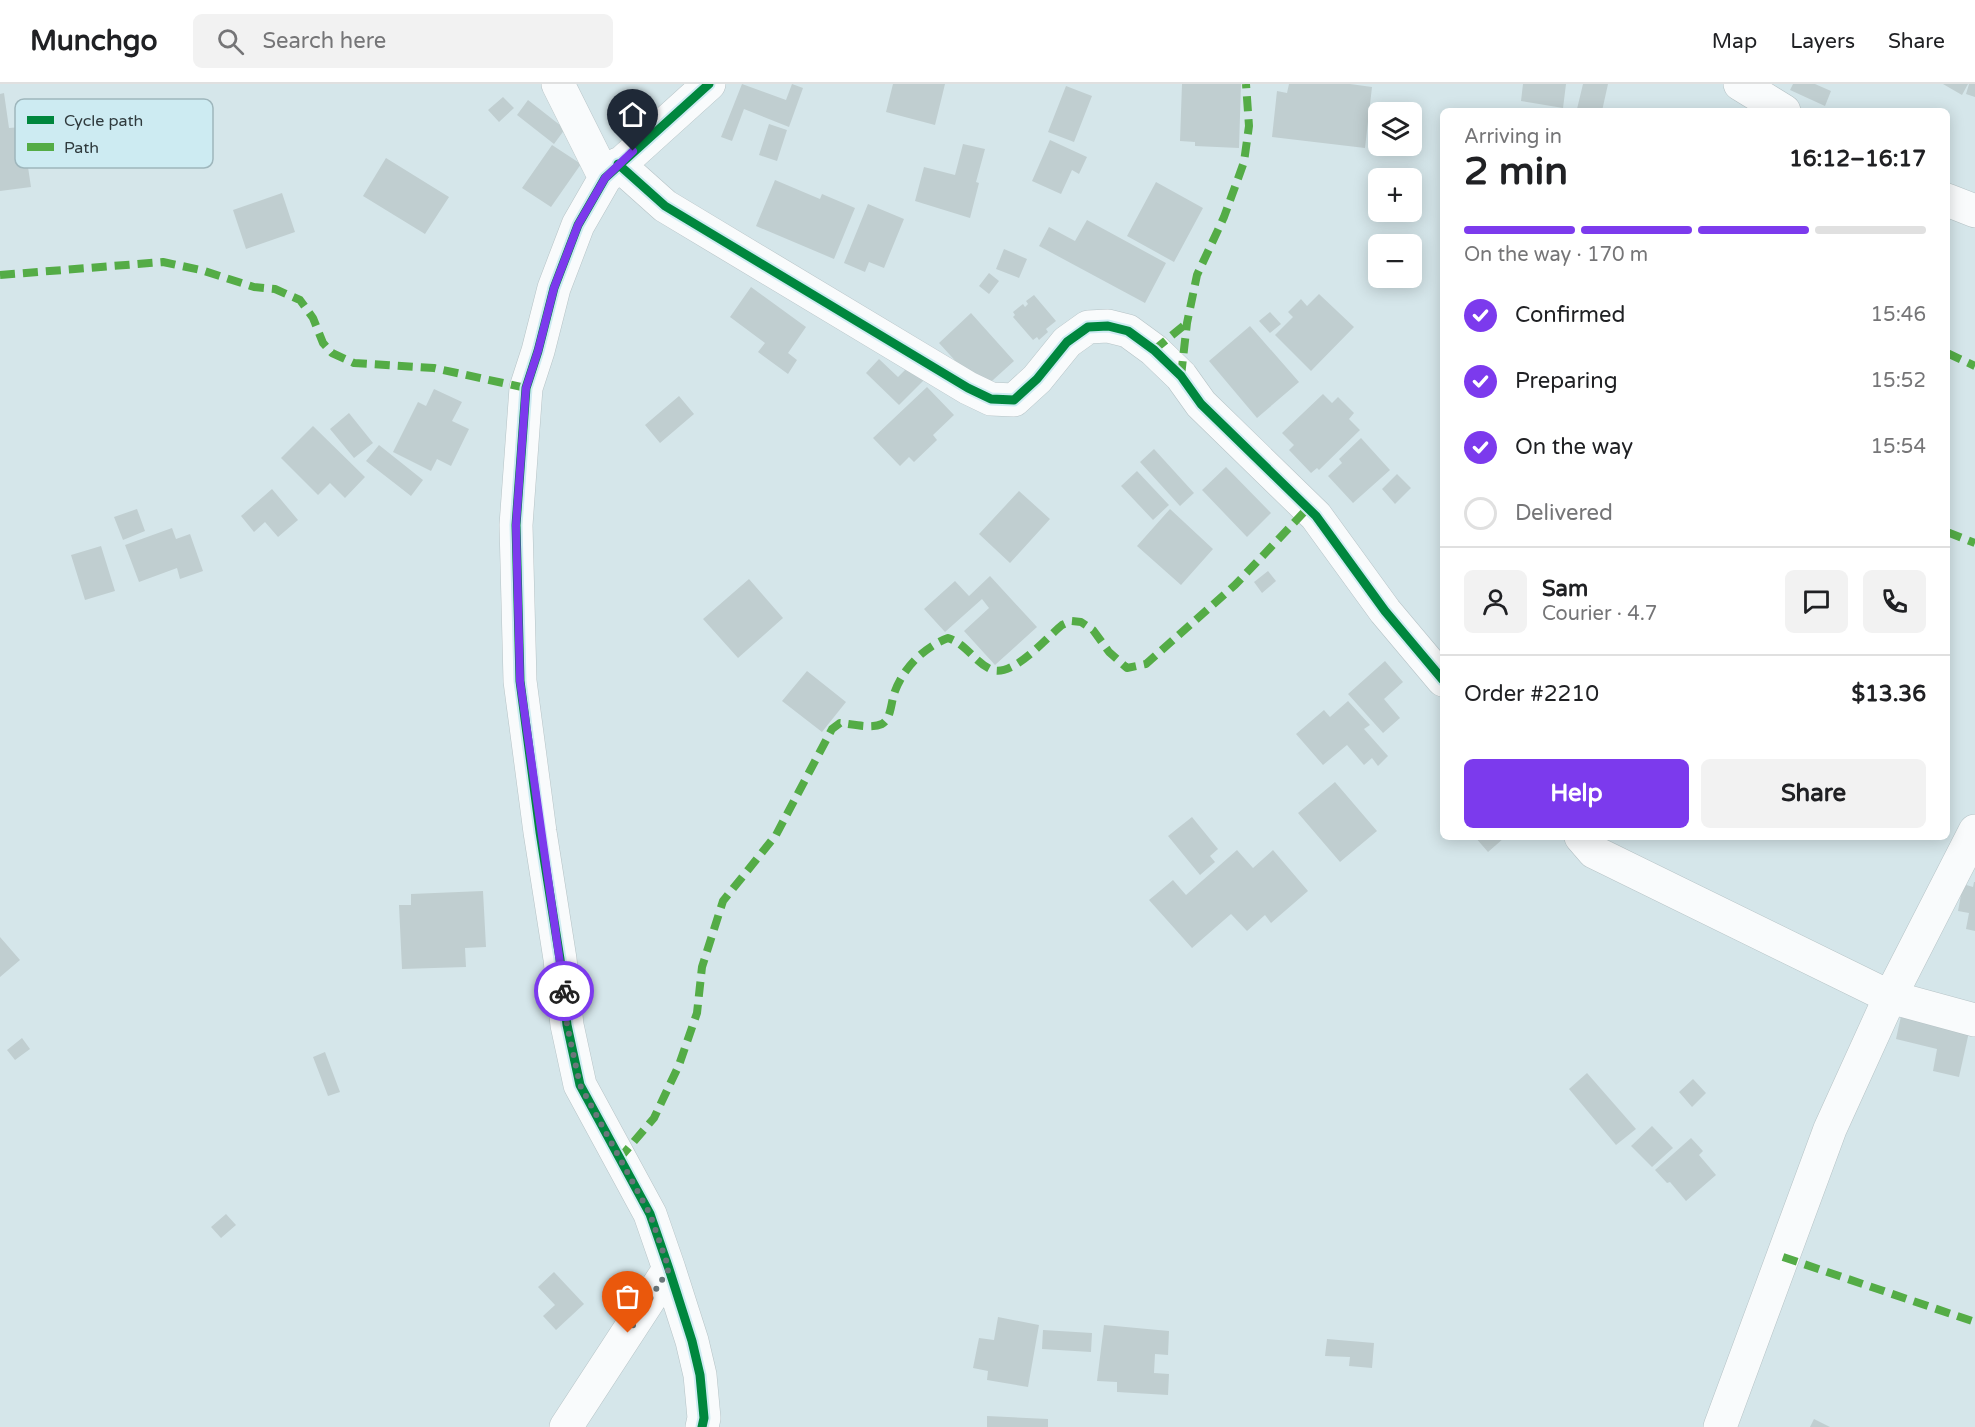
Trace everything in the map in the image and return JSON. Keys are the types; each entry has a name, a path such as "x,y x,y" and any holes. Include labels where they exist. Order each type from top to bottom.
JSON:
{"street":[{"path":"558,84 611,171 665,206 968,388 991,399 1014,400 1037,379 1067,342 1088,327 1108,326 1128,332 1154,350 1181,376 1201,404 1316,516 1385,611 1440,676"},
{"path":"702,1427 704,1418 700,1375 692,1341 669,1269 650,1214 580,1085 567,1025 560,959 520,681 516,525 526,388 554,288 578,225 611,171 709,84"},
{"path":"1740,84 1779,108"},
{"path":"1950,201 1975,211"},
{"path":"1720,1427 1830,1129 1890,997 1975,831"},
{"path":"1584,840 1594,852 1890,997 1975,1020"},
{"path":"566,1427 669,1269"}],"building":[{"path":"742,84 786,100 792,84 803,88 789,127 744,109 732,141 721,137"},
{"path":"893,84 945,84 935,125 886,112"},
{"path":"1182,84 1241,84 1239,148 1195,146 1195,142 1180,141"},
{"path":"1289,84 1350,84 1372,87 1370,102 1368,102 1365,148 1272,137 1277,91 1287,93"},
{"path":"1523,84 1566,84 1563,108 1521,101"},
{"path":"1583,84 1608,84 1603,108 1577,108"},
{"path":"1793,84 1815,84 1831,91 1825,106 1790,90"},
{"path":"1943,84 1968,84 1962,95"},
{"path":"1969,84 1975,84 1975,97 1966,94"},
{"path":"1066,86 1092,96 1074,142 1048,132"},
{"path":"4,93 9,128 15,128 15,168 28,168 31,187 0,191 0,94"},
{"path":"503,97 514,108 499,122 488,110"},
{"path":"528,100 565,129 554,144 517,115"},
{"path":"769,124 787,130 777,161 759,155"},
{"path":"1050,140 1087,157 1079,174 1072,170 1061,194 1032,181"},
{"path":"963,144 985,149 970,218 915,201 924,167 955,175"},
{"path":"552,145 581,164 551,207 522,188"},
{"path":"386,158 449,197 425,234 363,196"},
{"path":"775,180 820,199 822,194 855,208 834,259 756,226"},
{"path":"1156,182 1203,208 1174,262 1127,236"},
{"path":"282,193 295,232 246,249 233,210"},
{"path":"868,204 904,219 884,268 869,262 865,272 844,263"},
{"path":"1087,220 1166,263 1145,303 1039,246 1049,227 1075,241"},
{"path":"1004,249 1027,259 1019,278 996,269"},
{"path":"989,273 999,281 989,294 979,286"},
{"path":"751,287 806,327 788,353 797,360 788,374 758,352 765,343 730,317"},
{"path":"1319,294 1354,327 1311,371 1275,335 1293,317 1288,312 1301,299 1307,306"},
{"path":"1034,295 1056,321 1046,329 1048,332 1039,340 1037,337 1033,340 1013,317 1015,315 1013,312 1023,304 1025,307 1028,304 1026,301"},
{"path":"1270,312 1281,324 1270,333 1259,321"},
{"path":"971,313 1014,361 982,390 939,343"},
{"path":"1250,326 1299,382 1257,418 1209,361"},
{"path":"879,359 898,377 912,363 927,377 899,405 866,373"},
{"path":"927,387 954,415 933,435 937,440 914,462 909,457 900,466 873,438"},
{"path":"434,389 462,402 452,421 469,429 451,466 437,459 431,471 393,452 418,402 426,406"},
{"path":"1323,394 1332,403 1338,397 1354,413 1349,419 1360,430 1319,470 1317,468 1311,473 1289,450 1294,445 1282,433"},
{"path":"679,396 694,414 660,443 645,425"},
{"path":"349,413 373,443 354,458 330,429"},
{"path":"313,426 365,477 345,498 330,483 318,495 281,458"},
{"path":"1361,438 1390,470 1353,503 1328,476 1342,463 1339,459"},
{"path":"379,445 423,480 411,496 366,461"},
{"path":"1154,449 1194,493 1180,506 1140,462"},
{"path":"1226,467 1271,513 1247,537 1202,490"},
{"path":"1137,471 1169,505 1153,520 1121,486"},
{"path":"1397,474 1411,488 1395,504 1382,489"},
{"path":"272,489 298,520 278,537 265,522 254,532 241,516"},
{"path":"1019,491 1050,519 1010,563 979,534"},
{"path":"137,509 145,531 123,540 114,517"},
{"path":"1170,509 1213,549 1181,585 1137,546"},
{"path":"172,528 176,539 190,534 203,571 180,579 177,568 139,582 125,545"},
{"path":"101,546 115,591 85,600 71,555"},
{"path":"1268,571 1276,581 1262,593 1254,582"},
{"path":"990,576 1037,627 995,665 964,631 989,608 982,599 945,632 924,609 955,581 969,596"},
{"path":"749,579 783,618 738,658 703,619"},
{"path":"1385,661 1403,682 1384,699 1400,718 1383,733 1348,694"},
{"path":"807,671 846,702 822,732 782,701"},
{"path":"1348,701 1370,725 1364,729 1388,756 1378,766 1372,758 1364,765 1347,745 1323,765 1296,734 1324,710 1330,717"},
{"path":"1335,782 1377,831 1340,862 1298,813"},
{"path":"1192,817 1218,849 1210,856 1215,862 1200,875 1168,836"},
{"path":"1478,840 1502,840 1488,852"},
{"path":"1237,850 1253,868 1273,850 1308,891 1271,923 1265,915 1247,931 1231,914 1192,948 1149,900 1173,880 1186,895"},
{"path":"1974,882 1975,931 1966,929 1969,913 1958,911 1963,884 1973,887"},
{"path":"483,891 486,947 465,948 466,967 402,969 399,905 411,905 411,894"},
{"path":"0,937 20,960 0,977"},
{"path":"1903,1007 1971,1023 1959,1077 1933,1071 1937,1049 1896,1039"},
{"path":"22,1038 30,1049 15,1060 7,1050"},
{"path":"325,1052 340,1092 328,1096 313,1057"},
{"path":"1587,1073 1636,1129 1616,1145 1569,1089"},
{"path":"1693,1079 1706,1093 1692,1107 1679,1092"},
{"path":"1652,1126 1673,1148 1652,1167 1631,1146"},
{"path":"1691,1138 1703,1151 1699,1155 1716,1175 1686,1201 1670,1182 1667,1183 1655,1170"},
{"path":"226,1214 236,1225 221,1238 211,1227"},
{"path":"554,1272 584,1304 556,1330 543,1316 555,1305 538,1287"},
{"path":"998,1317 1039,1325 1028,1387 987,1380 988,1371 973,1368 979,1338 994,1340"},
{"path":"1104,1325 1169,1331 1168,1355 1155,1354 1154,1373 1169,1374 1168,1395 1117,1392 1117,1382 1097,1381"},
{"path":"1043,1330 1092,1333 1091,1352 1042,1349"},
{"path":"1327,1339 1374,1343 1372,1368 1349,1366 1350,1357 1325,1356"},
{"path":"987,1416 1048,1419 1048,1427 987,1427"},
{"path":"1814,1419 1830,1427 1810,1427"}],"marked path":[{"path":"1181,376 1187,323 1197,275 1224,217 1244,162 1249,126 1246,84"},
{"path":"0,275 163,262 201,270 254,287 275,289 300,300 313,318 323,343 332,353 354,363 434,368 526,388"},
{"path":"1154,350 1187,323"},
{"path":"1950,354 1975,366"},
{"path":"619,1159 654,1118 679,1065 697,1013 702,967 723,901 776,835 832,729 840,723 867,726 885,722 902,676 922,653 948,638 960,644 984,666 998,671 1008,669 1028,656 1062,625 1071,621 1081,622 1093,630 1109,652 1127,668 1146,664 1235,585 1308,508"},
{"path":"1950,533 1975,543"},
{"path":"1783,1257 1975,1322"}],"cycle path":[{"path":"702,1427 704,1418 700,1375 692,1341 669,1269 650,1214 580,1085 567,1025 560,959 520,681 516,525 526,388 554,288 578,225 605,178 709,84"},
{"path":"618,164 665,206 968,388 991,399 1014,400 1037,379 1067,342 1088,327 1108,326 1128,331 1154,350 1181,376 1201,404 1316,516 1385,611 1440,676"}],"way so far":[{"path":"564,991 567,1025 580,1085 650,1214 669,1269 628,1333"}],"route":[{"path":"564,991 520,681 516,525 526,388 554,288 578,225 605,178 633,151"}]}
